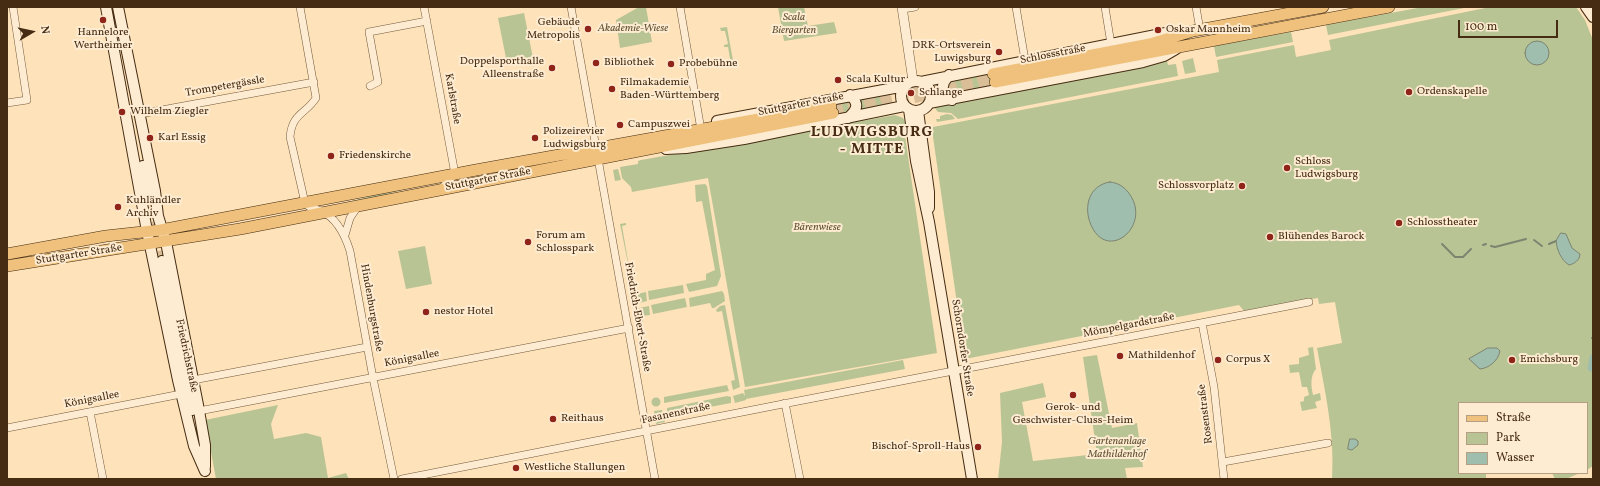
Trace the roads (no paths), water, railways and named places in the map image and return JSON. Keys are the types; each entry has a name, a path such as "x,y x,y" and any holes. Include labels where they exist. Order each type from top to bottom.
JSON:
{"main road":[{"path":"106,7 115,64 147,231 151,244"},
{"path":"118,7 140,114 161,230 166,242"},
{"name":"Schlossstraße","path":"1323,7 1200,30 1150,44 994,78 1179,47 1387,7"},
{"path":"1586,7 1593,17"},
{"path":"121,19 120,32 127,84 148,192"},
{"path":"111,31 115,40 127,84"},
{"name":"Schlossstraße","path":"913,83 1166,33 1185,34"},
{"name":"Schlossstraße","path":"929,103 952,100 1143,62 1164,56 1179,47"},
{"path":"949,75 944,82 942,90 946,96 952,100"},
{"path":"913,83 930,90 931,96 929,103 924,108 910,108 901,95 913,83"},
{"name":"Stuttgarter Straße","path":"651,137 673,129 913,83"},
{"path":"848,118 857,108 856,103 850,95"},
{"name":"Stuttgarter Straße","path":"652,149 686,148 708,145 848,118 910,108"},
{"name":"Schorndorfer Straße","path":"910,108 917,168 929,222 972,479"},
{"name":"Stuttgarter Straße","path":"7,254 106,236 161,230 651,137 832,110 598,160 290,219 166,242 7,266"},
{"name":"Friedrichstraße","path":"166,242 205,445 206,475"},
{"name":"Friedrichstraße","path":"151,244 181,394 194,446 206,475"},
{"name":"Friedrichstraße","path":"162,261 206,475"}],"street":[{"path":"7,104 27,100 13,7"},
{"path":"290,219 300,211 305,203 290,136 291,126 296,117 316,98 300,7"},
{"name":"Karlstraße","path":"424,7 455,174"},
{"name":"Friedrich-Ebert-Straße","path":"571,7 655,479"},
{"path":"680,7 700,124"},
{"path":"913,83 902,8 915,7"},
{"path":"1016,7 1026,60"},
{"path":"1105,7 1111,44"},
{"path":"1196,7 1200,30"},
{"path":"7,22 15,20"},
{"path":"370,86 378,82 369,32 427,21"},
{"name":"Trompetergässle","path":"140,114 314,82"},
{"path":"441,189 455,174"},
{"path":"324,212 326,205 334,197"},
{"name":"Hindenburgstraße","path":"305,203 308,207 324,212 339,226 345,235 351,256 367,347 394,479"},
{"path":"345,235 350,218 359,205"},
{"name":"Mömpelgardstraße","path":"954,372 1309,302"},
{"name":"Rosenstraße","path":"1202,323 1214,387 1224,479"},
{"name":"Königsallee","path":"199,411 629,328"},
{"path":"193,380 367,347"},
{"name":"Fasanenstraße","path":"402,479 647,432 785,403 954,372"},
{"name":"Königsallee","path":"7,428 181,394"},
{"path":"785,403 800,479"},
{"path":"90,412 103,479"},
{"path":"1222,462 1328,442"}],"water":[{"path":"1537,41 1546,44 1549,53 1546,62 1537,65 1528,62 1525,53 1528,44"},
{"path":"1110,182 1120,185 1128,192 1135,204 1136,216 1132,227 1126,235 1117,240 1108,241 1099,236 1091,225 1088,204 1097,187"},
{"path":"1561,233 1566,234 1572,248 1580,254 1575,263 1569,265 1564,260 1557,248 1556,241"},
{"path":"1488,348 1497,348 1500,351 1499,355 1493,363 1480,369 1469,359"},
{"path":"1350,439 1355,439 1358,441 1358,445 1352,450 1348,449"}],"waterway":[{"path":"1491,246 1495,247 1526,239"},
{"path":"1534,240 1542,246"},
{"path":"1549,244 1556,241"},
{"path":"1442,244 1455,257 1463,257 1471,249"},
{"path":"1591,368 1593,358"}],"tunnel":[{"path":"831,106 993,74"},
{"path":"833,113 995,82"},
{"path":"148,192 162,261"}],"place":[{"name":"Hannelore Wertheimer","path":"103,20"},
{"name":"Gebäude Metropolis","path":"588,29"},
{"name":"Oskar Mannheim","path":"1158,30"},
{"name":"DRK-Ortsverein Luwigsburg","path":"999,52"},
{"name":"Bibliothek","path":"596,63"},
{"name":"Probebühne","path":"671,64"},
{"name":"Doppelsporthalle Alleenstraße","path":"552,68"},
{"name":"Scala Kultur","path":"838,80"},
{"name":"Filmakademie Baden-Württemberg","path":"612,89"},
{"name":"Ordenskapelle","path":"1409,92"},
{"name":"Schlange","path":"911,93"},
{"name":"Wilhelm Ziegler","path":"122,112"},
{"name":"Campuszwei","path":"620,125"},
{"name":"Karl Essig","path":"150,138"},
{"name":"Polizeirevier Ludwigsburg","path":"535,138"},
{"name":"Friedenskirche","path":"331,156"},
{"name":"Schloss Ludwigsburg","path":"1287,168"},
{"name":"Schlossvorplatz","path":"1242,186"},
{"name":"Kuhländler Archiv","path":"118,207"},
{"name":"Schlosstheater","path":"1399,223"},
{"name":"Blühendes Barock","path":"1270,237"},
{"name":"Forum am Schlosspark","path":"528,242"},
{"name":"nestor Hotel","path":"426,312"},
{"name":"Mathildenhof","path":"1120,356"},
{"name":"Corpus X","path":"1218,360"},
{"name":"Emichsburg","path":"1512,360"},
{"name":"Gerok- und Geschwister-Cluss-Heim","path":"1073,395"},
{"name":"Reithaus","path":"553,419"},
{"name":"Bischof-Sproll-Haus","path":"978,447"},
{"name":"Westliche Stallungen","path":"516,468"}],"district":[{"name":"LUDWIGSBURG - MITTE","path":"872,142"}],"park label":[{"name":"Scala Biergarten","path":"794,24"},
{"name":"Akademie-Wiese","path":"633,29"},
{"name":"Bärenwiese","path":"817,228"},
{"name":"Gartenanlage Mathildenhof","path":"1117,448"}]}
